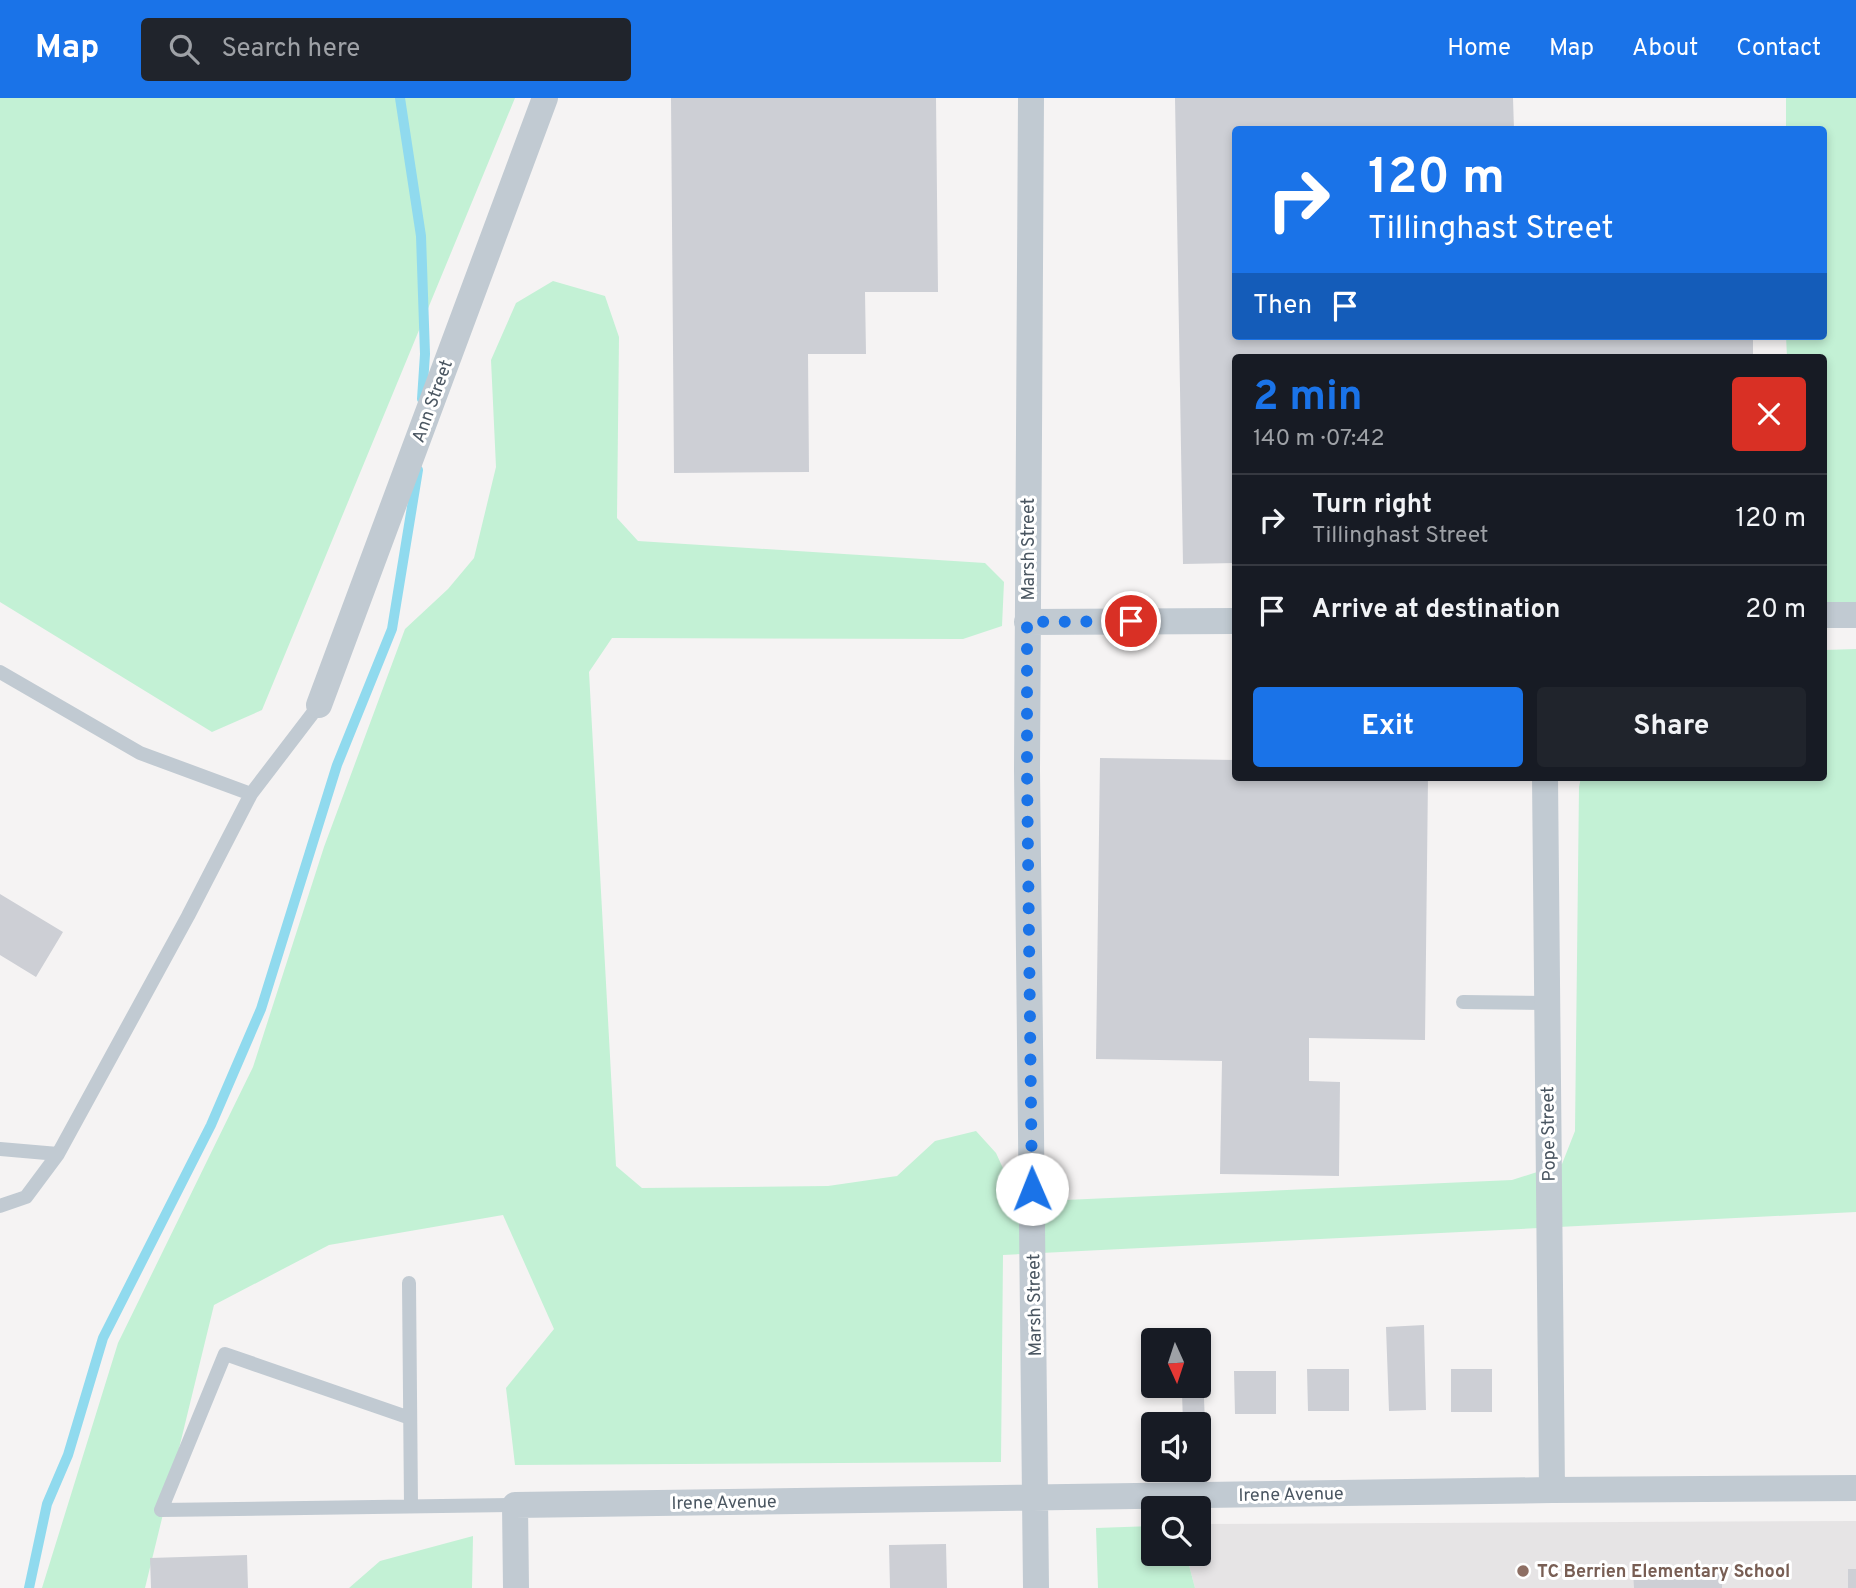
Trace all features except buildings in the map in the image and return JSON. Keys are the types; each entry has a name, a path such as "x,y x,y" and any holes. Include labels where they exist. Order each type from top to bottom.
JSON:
{"street":[{"name":"Ann Street","path":"319,705 545,98"},
{"name":"Marsh Street","path":"1031,98 1027,770 1037,1588"},
{"path":"1827,615 1856,615"},
{"path":"1027,622 1232,621"},
{"name":"Pope Street","path":"1545,781 1552,1490"},
{"name":"Irene Avenue","path":"516,1505 1856,1488"},
{"path":"516,1505 516,1588"}],"lane":[{"path":"0,671 140,753 251,794"},
{"path":"0,1206 26,1197 58,1154 188,916 251,794 319,705"},
{"path":"1462,1002 1547,1003"},
{"path":"0,1149 58,1154"},
{"path":"409,1283 411,1506"},
{"path":"410,1418 225,1354 161,1510 516,1505"}],"shaded area":[{"name":"TC Berrien Elementary School","path":"1856,1521 1856,1588 1195,1588 1189,1566 1211,1566 1211,1524"}],"green space":[{"path":"0,98 515,98 262,710 212,732 0,602"},
{"path":"1786,98 1856,98 1856,602 1827,603 1827,354 1787,354 1786,340 1827,340 1827,126 1786,126"},
{"path":"553,281 605,296 619,337 617,518 638,541 985,563 1004,582 1002,626 963,639 612,638 589,672 616,1166 642,1188 828,1186 897,1176 935,1141 976,1131 996,1153 1013,1190 1065,1200 1512,1180 1562,1164 1575,1131 1580,781 1827,781 1827,650 1856,649 1856,1212 1003,1255 1001,1462 515,1465 506,1388 554,1329 503,1215 329,1245 214,1305 145,1588 42,1588 118,1343 253,1067 324,847 405,629 448,589 474,558 496,467 491,360 516,303"},
{"path":"1141,1526 1141,1566 1189,1566 1195,1588 1098,1588 1096,1528"},
{"path":"473,1536 472,1588 349,1588 380,1561"}],"waterway":[{"path":"400,98 421,236 425,354 422,399"},
{"path":"29,1588 47,1504 68,1455 103,1338 211,1125 261,1009 337,765 392,629 418,470"}],"place":[{"name":"TC Berrien Elementary School","path":"1523,1571"}],"route":[{"path":"1032,1189 1027,622 1131,621"}]}
